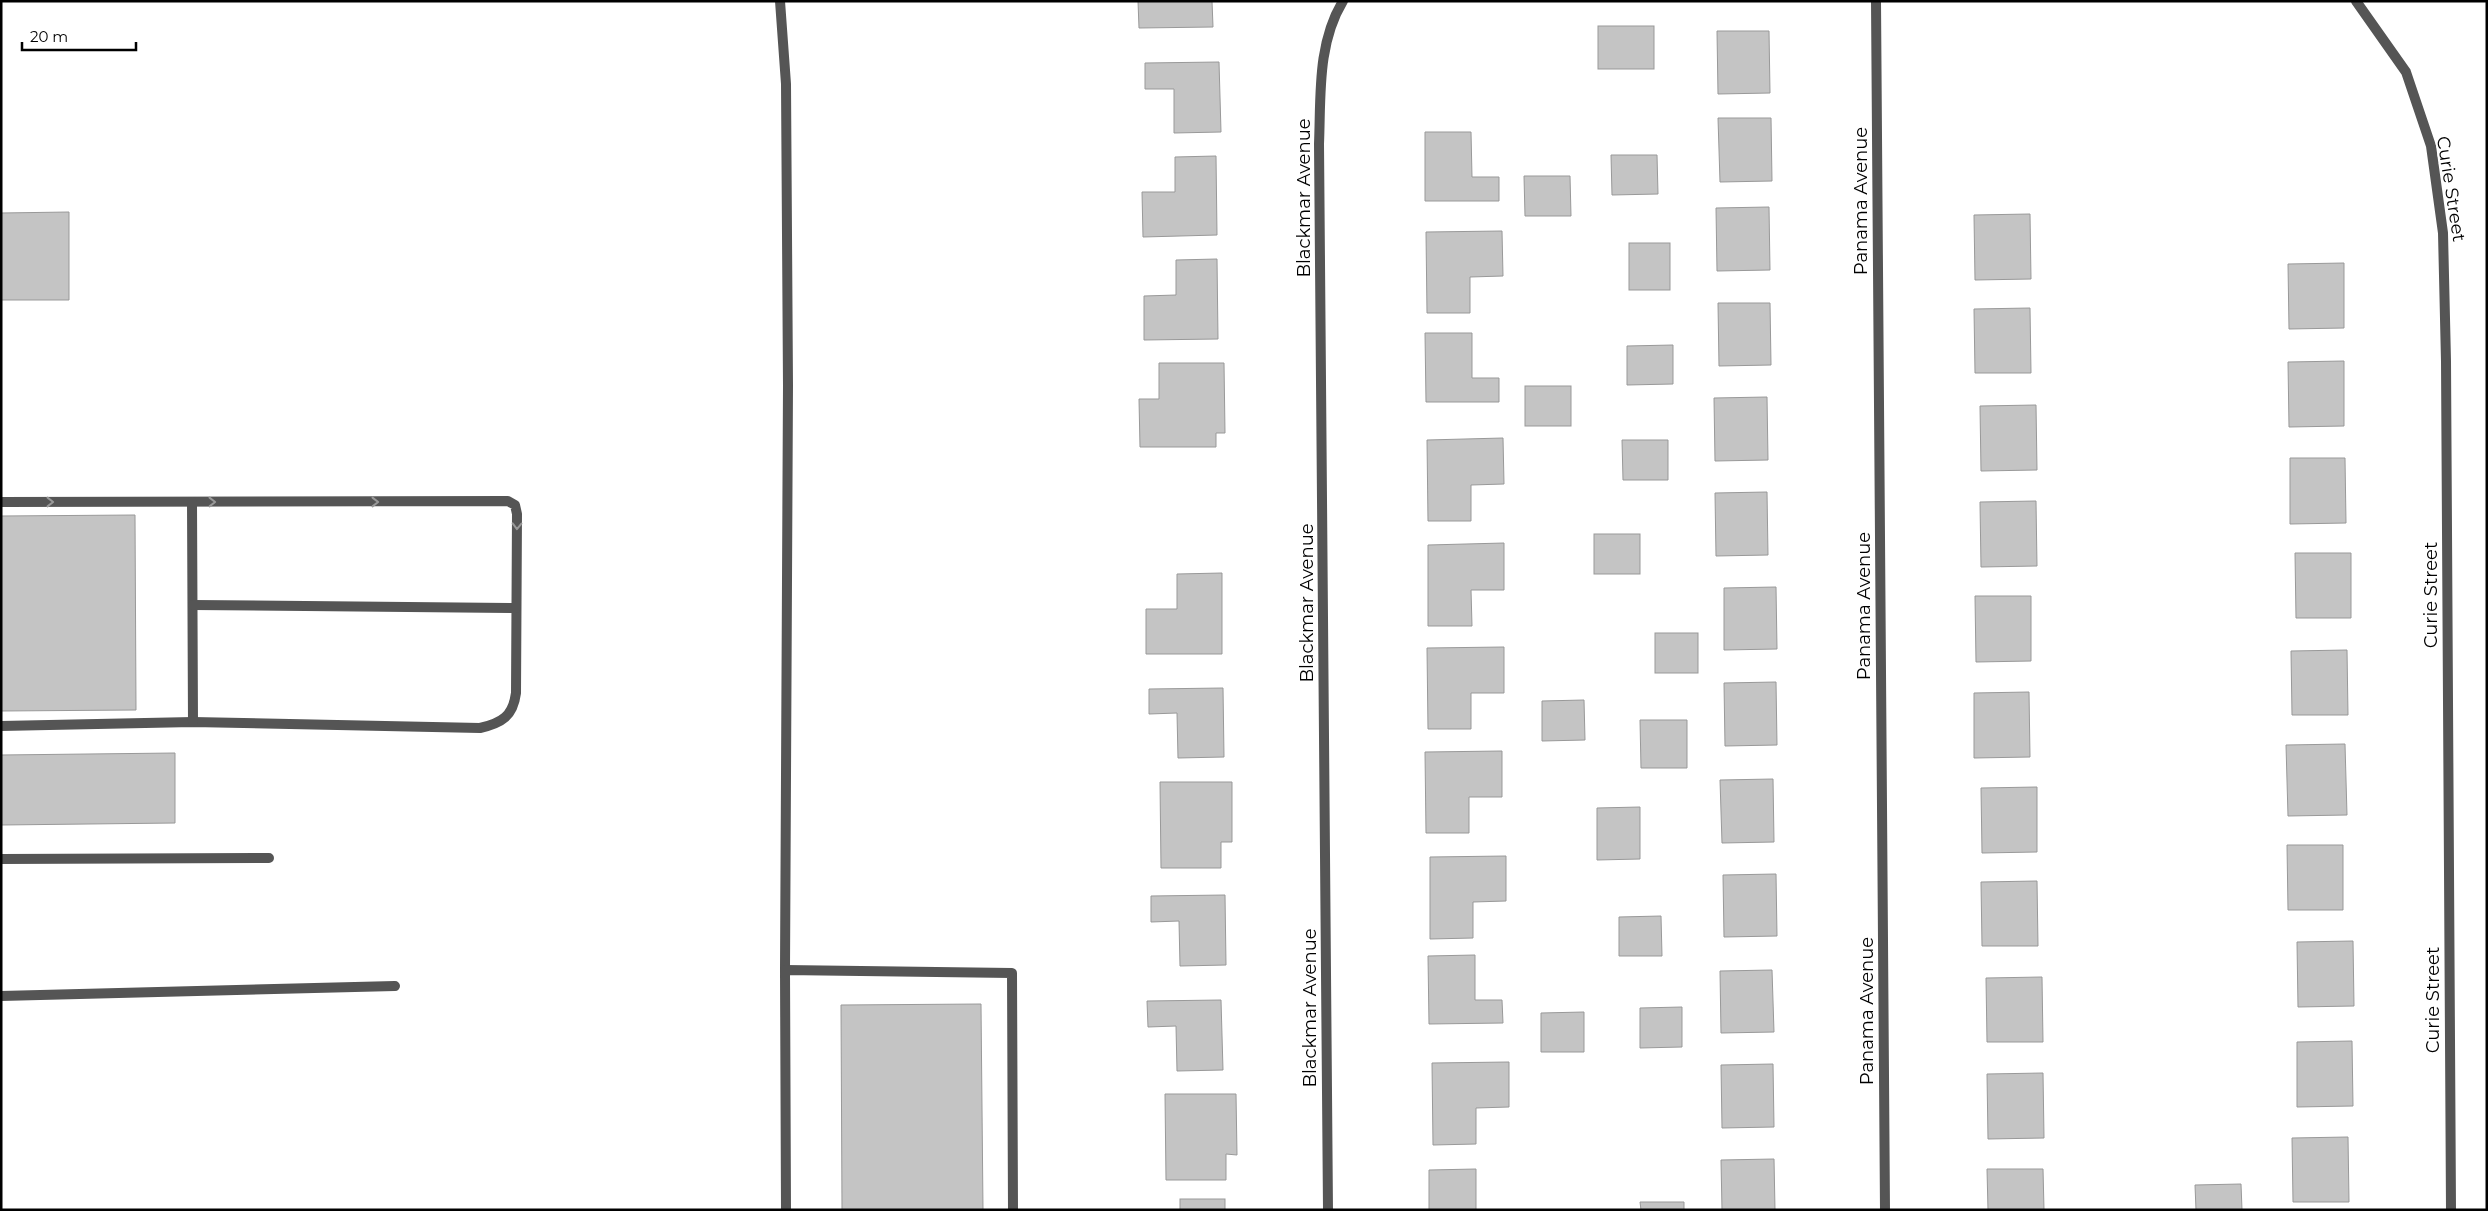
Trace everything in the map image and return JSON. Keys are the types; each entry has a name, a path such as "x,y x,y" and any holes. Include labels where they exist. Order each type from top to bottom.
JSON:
{"street":[{"path":"780,1 786,84 788,375 785,970 786,1210"},
{"name":"Blackmar Avenue","path":"1328,1210 1319,144 1321,72 1326,40 1343,1"},
{"name":"Panama Avenue","path":"1876,1 1885,1210"},
{"name":"Curie Street","path":"2356,1 2406,72 2431,146 2443,234 2446,371 2451,1210"},
{"path":"1,502 508,501 515,505 517,514 514,701 508,716 493,726 480,728 193,722 1,726"},
{"path":"192,502 193,722"},
{"path":"193,604 516,608"},
{"path":"1,860 269,858"},
{"path":"785,970 1012,973 1013,1210"},
{"path":"1,996 395,986"}],"building":[{"path":"1138,1 1212,1 1213,27 1139,28"},
{"path":"1598,26 1654,26 1654,69 1598,69"},
{"path":"1717,31 1769,31 1770,93 1718,94"},
{"path":"1219,62 1221,132 1174,133 1174,89 1145,89 1145,63"},
{"path":"1718,118 1771,118 1772,181 1720,182"},
{"path":"1425,132 1471,132 1472,177 1499,177 1499,201 1425,201"},
{"path":"1611,155 1657,155 1658,194 1612,195"},
{"path":"1216,156 1217,235 1143,237 1142,192 1175,192 1175,157"},
{"path":"1524,176 1570,176 1571,216 1525,216"},
{"path":"1769,207 1770,270 1717,271 1716,208"},
{"path":"69,212 69,300 1,300 1,213"},
{"path":"2030,214 2031,279 1975,280 1974,215"},
{"path":"1502,231 1503,276 1470,277 1470,313 1427,313 1426,232"},
{"path":"1629,243 1670,243 1670,290 1629,290"},
{"path":"1217,259 1218,339 1144,340 1144,296 1176,295 1176,260"},
{"path":"2344,263 2344,328 2289,329 2288,264"},
{"path":"1718,303 1770,303 1771,365 1719,366"},
{"path":"2030,308 2031,373 1975,373 1974,309"},
{"path":"1425,333 1472,333 1472,378 1499,378 1499,402 1426,402"},
{"path":"1673,345 1673,384 1627,385 1627,346"},
{"path":"2344,361 2344,426 2289,427 2288,362"},
{"path":"1159,363 1224,363 1225,433 1216,433 1216,447 1140,447 1139,399 1159,399"},
{"path":"1525,386 1571,386 1571,426 1525,426"},
{"path":"1767,397 1768,460 1715,461 1714,398"},
{"path":"2036,405 2037,470 1981,471 1980,406"},
{"path":"1503,438 1504,484 1471,485 1471,521 1428,521 1427,440"},
{"path":"1622,440 1668,440 1668,480 1623,480"},
{"path":"2290,458 2345,458 2346,523 2290,524"},
{"path":"1767,492 1768,555 1716,556 1715,493"},
{"path":"2036,501 2037,566 1981,567 1980,502"},
{"path":"135,515 136,710 1,711 1,516"},
{"path":"1594,534 1640,534 1640,574 1594,574"},
{"path":"1504,543 1504,590 1471,590 1472,626 1428,626 1428,545"},
{"path":"2295,553 2351,553 2351,618 2296,618"},
{"path":"1222,573 1222,654 1146,654 1146,609 1177,609 1177,574"},
{"path":"1776,587 1777,649 1724,650 1724,588"},
{"path":"1975,596 2031,596 2031,661 1976,662"},
{"path":"1655,633 1698,633 1698,673 1655,673"},
{"path":"1504,647 1504,693 1471,693 1471,729 1428,729 1427,648"},
{"path":"2347,650 2348,715 2292,715 2291,651"},
{"path":"1776,682 1777,745 1725,746 1724,683"},
{"path":"1223,688 1224,757 1178,758 1177,713 1149,714 1149,689"},
{"path":"2029,692 2030,757 1974,758 1974,693"},
{"path":"1584,700 1585,740 1542,741 1542,701"},
{"path":"1640,720 1687,720 1687,768 1641,768"},
{"path":"2345,744 2347,815 2288,816 2286,745"},
{"path":"1502,751 1502,797 1469,797 1469,833 1426,833 1425,752"},
{"path":"175,753 175,823 1,825 1,755"},
{"path":"1773,779 1774,842 1722,843 1720,780"},
{"path":"1160,782 1232,782 1232,842 1221,842 1221,868 1161,868"},
{"path":"2037,787 2037,852 1982,853 1981,788"},
{"path":"1640,807 1640,859 1597,860 1597,808"},
{"path":"2287,845 2343,845 2343,910 2288,910"},
{"path":"1506,856 1506,901 1473,902 1473,938 1430,939 1430,857"},
{"path":"1776,874 1777,936 1724,937 1723,875"},
{"path":"2037,881 2038,946 1982,946 1981,882"},
{"path":"1225,895 1226,965 1180,966 1179,921 1151,922 1151,896"},
{"path":"1661,916 1662,956 1619,956 1619,917"},
{"path":"2353,941 2354,1006 2298,1007 2297,942"},
{"path":"1475,955 1475,1000 1502,1000 1503,1023 1429,1024 1428,956"},
{"path":"1772,970 1774,1032 1721,1033 1720,971"},
{"path":"2042,977 2043,1042 1987,1042 1986,978"},
{"path":"1221,1000 1223,1070 1177,1071 1176,1026 1148,1027 1147,1001"},
{"path":"981,1004 983,1210 842,1210 841,1005"},
{"path":"1682,1007 1682,1047 1640,1048 1640,1008"},
{"path":"1584,1012 1584,1052 1541,1052 1541,1013"},
{"path":"2352,1041 2353,1106 2297,1107 2297,1042"},
{"path":"1509,1062 1509,1107 1476,1108 1476,1144 1433,1145 1432,1063"},
{"path":"1773,1064 1774,1127 1722,1128 1721,1065"},
{"path":"2043,1073 2044,1138 1988,1139 1987,1074"},
{"path":"1165,1094 1236,1094 1237,1155 1226,1154 1226,1180 1166,1180"},
{"path":"2348,1137 2349,1202 2293,1202 2292,1138"},
{"path":"1774,1159 1775,1210 1722,1210 1721,1160"},
{"path":"1476,1169 1476,1210 1429,1210 1429,1170"},
{"path":"1987,1169 2043,1169 2044,1210 1988,1210"},
{"path":"2241,1184 2242,1210 2196,1210 2195,1185"},
{"path":"1180,1199 1225,1199 1225,1210 1180,1210"},
{"path":"1640,1202 1684,1202 1684,1210 1641,1210"}]}
